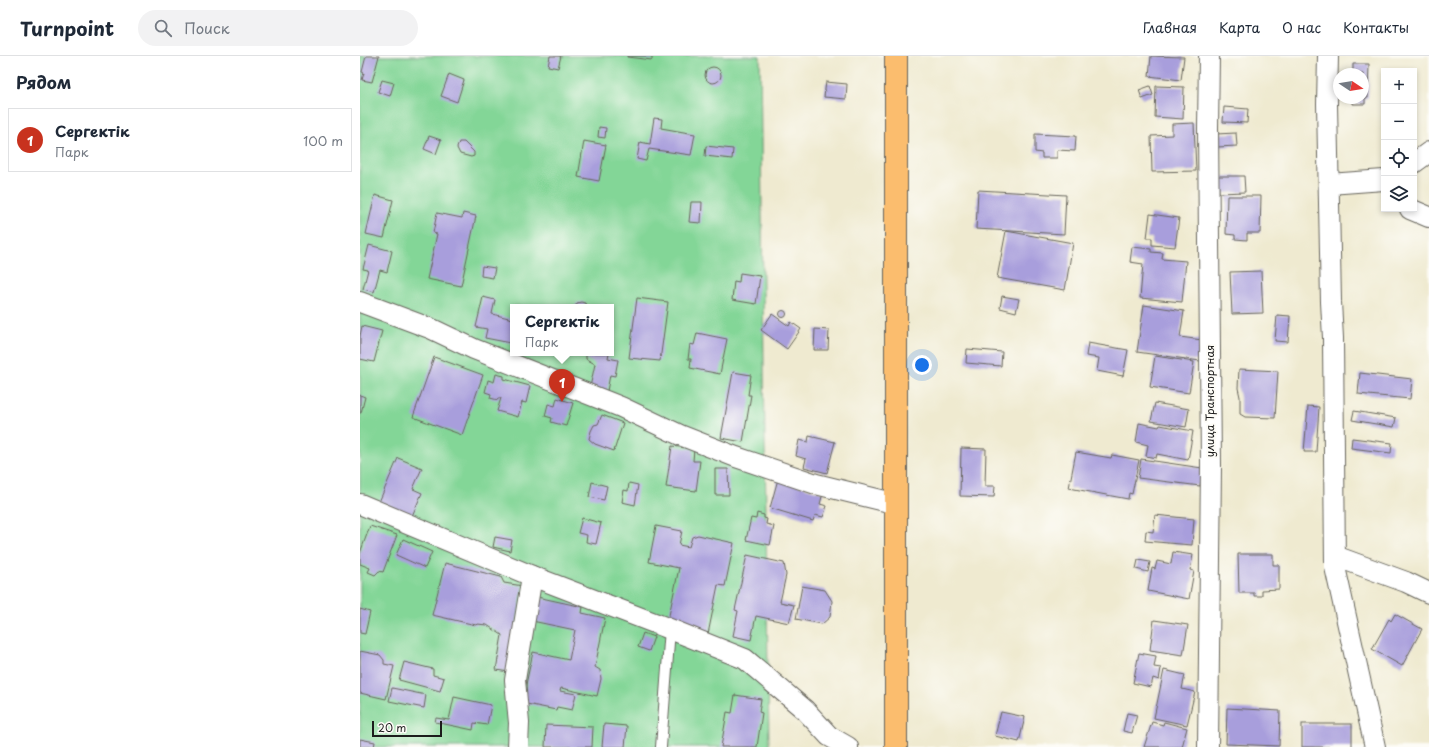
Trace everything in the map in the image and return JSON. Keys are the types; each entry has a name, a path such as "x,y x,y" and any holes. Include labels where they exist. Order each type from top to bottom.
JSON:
{"main road":[{"path":"896,56 896,747"}],"street":[{"name":"улица Транспортная","path":"1208,747 1211,465 1208,128 1209,56"},
{"path":"1328,56 1327,104 1330,302 1333,338 1335,556 1337,575 1375,747"},
{"path":"1417,161 1429,152"},
{"path":"1329,184 1381,180"},
{"path":"1417,212 1429,217"},
{"path":"360,302 432,329 474,349 621,407 680,435 736,457 816,484 897,504"},
{"path":"360,504 532,576 745,659 805,710 829,736 848,747"},
{"path":"1335,556 1406,582 1429,593"},
{"path":"518,747 515,680 532,576"}],"lane":[{"path":"661,747 670,629"}],"green space":[{"path":"360,56 760,56 769,747 360,747"}],"building":[{"path":"366,56 379,56 372,82 362,80 364,73 362,72"},
{"path":"550,56 561,56 558,68 548,66"},
{"path":"652,56 652,60 627,57"},
{"path":"1151,56 1184,57 1181,80 1149,76"},
{"path":"1353,64 1369,64 1369,68 1353,68"},
{"path":"710,67 716,67 721,72 719,81 716,83 710,83 705,78 705,72"},
{"path":"449,74 464,80 457,102 441,96"},
{"path":"382,80 394,83 390,96 378,92"},
{"path":"826,82 847,84 846,99 824,97"},
{"path":"1150,86 1153,95 1142,99 1139,90"},
{"path":"1156,86 1184,87 1183,119 1155,117"},
{"path":"1224,107 1248,109 1247,123 1223,122"},
{"path":"654,118 662,119 661,128 695,134 691,155 649,149 646,161 637,159 640,142 650,144"},
{"path":"1194,123 1196,171 1152,172 1151,136 1172,135 1172,124"},
{"path":"599,127 606,128 605,138 598,137"},
{"path":"1236,133 1237,146 1217,147 1216,134"},
{"path":"1035,134 1076,136 1075,151 1057,150 1057,158 1042,158 1042,153 1035,152"},
{"path":"429,136 441,140 436,154 424,149"},
{"path":"584,141 606,145 599,181 578,177"},
{"path":"459,142 464,142 474,152 474,156 471,157 460,154 457,148"},
{"path":"706,146 733,149 732,159 705,156"},
{"path":"1218,176 1244,176 1245,192 1219,193"},
{"path":"978,190 1066,195 1064,234 976,229"},
{"path":"375,195 393,200 384,238 366,234"},
{"path":"1227,196 1261,196 1260,233 1247,233 1247,240 1235,239 1235,235 1226,234"},
{"path":"691,202 702,202 701,223 689,222"},
{"path":"437,213 462,218 463,213 476,216 461,286 427,279 437,234 433,233"},
{"path":"1150,214 1179,218 1175,247 1152,245 1152,238 1147,238"},
{"path":"1006,231 1073,243 1065,290 997,278"},
{"path":"369,245 392,251 387,272 380,270 374,292 363,289 368,270 363,269"},
{"path":"1132,247 1151,249 1151,252 1163,253 1162,259 1186,261 1182,302 1140,298 1143,264 1130,262"},
{"path":"482,266 495,268 493,278 481,276"},
{"path":"1261,271 1263,313 1232,314 1230,272"},
{"path":"740,273 760,276 756,304 732,300 734,281 739,282"},
{"path":"1002,296 1019,299 1016,312 1000,308"},
{"path":"483,297 495,300 492,314 510,318 510,343 485,338 487,329 476,327"},
{"path":"637,298 668,302 660,361 629,358"},
{"path":"581,302 586,304 576,304"},
{"path":"1144,305 1184,311 1180,337 1202,340 1200,361 1137,352"},
{"path":"783,311 786,314 783,317 780,314"},
{"path":"772,314 789,326 791,322 801,329 787,349 761,330"},
{"path":"1277,315 1290,316 1288,342 1275,341"},
{"path":"362,326 382,331 374,362 360,359 360,336"},
{"path":"815,329 829,330 828,350 814,350"},
{"path":"697,333 727,339 720,374 690,368 691,359 688,359 690,344 694,345"},
{"path":"1088,343 1128,350 1123,376 1097,371 1099,358 1086,356"},
{"path":"967,349 1002,352 1001,366 966,363"},
{"path":"586,356 608,356 608,358 618,360 615,376 610,375 607,391 590,387 595,364 586,359"},
{"path":"1155,356 1194,362 1189,393 1150,387"},
{"path":"434,357 483,375 462,435 413,417"},
{"path":"1239,369 1278,371 1275,418 1245,417 1240,414 1240,397 1238,388"},
{"path":"733,372 751,375 748,395 751,395 743,442 721,438"},
{"path":"1360,373 1412,379 1410,399 1358,394"},
{"path":"496,374 504,376 504,379 530,386 526,403 522,402 518,417 497,411 501,398 498,398 498,400 490,398 491,394 485,392 488,380 494,382"},
{"path":"360,395 365,397 361,413 360,413"},
{"path":"557,398 573,403 566,426 551,422 552,418 545,416 548,404 555,406"},
{"path":"1155,403 1189,409 1186,427 1151,421"},
{"path":"1308,406 1319,407 1316,452 1304,452"},
{"path":"1354,411 1396,418 1394,427 1352,420"},
{"path":"602,415 623,423 614,451 595,444 589,439 594,425 598,424"},
{"path":"1139,423 1193,431 1188,460 1157,454 1156,458 1146,456 1148,445 1136,442"},
{"path":"809,436 835,442 827,473 804,467 806,459 796,456 799,440 808,442"},
{"path":"1352,438 1392,443 1391,453 1351,448"},
{"path":"672,446 694,449 693,461 700,461 696,491 666,487"},
{"path":"961,448 986,449 985,486 995,486 994,497 960,496"},
{"path":"1076,452 1111,458 1112,455 1139,460 1132,494 1129,493 1128,499 1069,488"},
{"path":"398,458 422,468 413,489 422,493 412,516 379,502"},
{"path":"1141,459 1202,468 1200,486 1138,478"},
{"path":"715,469 728,469 729,495 715,495"},
{"path":"778,479 823,493 820,504 827,506 823,517 815,515 813,521 770,508"},
{"path":"592,482 607,486 604,500 589,497"},
{"path":"629,483 638,485 635,505 622,502 624,490 628,491"},
{"path":"757,513 764,515 764,518 767,519 766,524 774,526 770,545 746,540 751,518 756,519"},
{"path":"1155,515 1194,519 1192,545 1145,541 1146,531 1153,532"},
{"path":"582,518 601,523 596,544 586,542 587,535 578,533"},
{"path":"370,526 397,535 383,572 379,571 375,575 368,572 370,568 360,564 360,553"},
{"path":"656,526 682,531 679,545 689,547 692,537 698,535 734,543 725,586 718,585 708,634 667,625 679,568 649,562"},
{"path":"495,537 512,540 510,551 493,547"},
{"path":"403,539 432,552 425,568 396,555"},
{"path":"1173,552 1193,555 1190,570 1194,571 1189,599 1148,591 1152,568 1155,569 1157,561 1171,564"},
{"path":"1238,554 1273,554 1273,565 1279,565 1279,589 1262,590 1262,596 1254,596 1254,593 1239,593"},
{"path":"747,555 784,563 786,575 780,602 794,605 789,623 756,616 751,640 733,636 738,611 735,610"},
{"path":"1138,560 1150,562 1148,572 1136,569"},
{"path":"445,563 501,577 504,583 523,586 509,672 496,670 502,635 487,625 476,625 432,615"},
{"path":"802,586 825,590 832,601 830,617 822,624 796,619"},
{"path":"537,597 583,607 582,613 605,618 595,667 600,670 601,679 597,696 561,688 560,691 576,694 572,710 557,707 556,710 522,703 533,652 569,660 575,630 532,621"},
{"path":"360,609 370,612 365,634 360,633"},
{"path":"1395,614 1422,629 1402,666 1372,649 1389,619 1391,621"},
{"path":"1154,620 1188,625 1183,655 1150,650"},
{"path":"643,633 654,637 649,651 638,647"},
{"path":"360,651 380,655 384,660 384,664 394,666 386,699 360,693"},
{"path":"1139,653 1156,656 1154,667 1161,668 1159,680 1153,678 1151,687 1133,683"},
{"path":"404,662 433,669 433,675 444,678 440,691 399,680"},
{"path":"1164,670 1185,675 1182,689 1195,692 1187,725 1154,718"},
{"path":"392,688 426,695 424,708 389,701"},
{"path":"735,695 761,699 759,712 762,713 757,747 721,747 727,712 732,713"},
{"path":"454,697 491,705 487,725 474,723 473,730 435,722 436,718 449,720"},
{"path":"1227,708 1280,711 1279,746 1226,744"},
{"path":"1001,712 1025,717 1019,742 995,736"},
{"path":"1127,713 1137,715 1132,733 1123,731"},
{"path":"1152,722 1163,725 1164,722 1187,728 1182,747 1144,747"},
{"path":"604,724 627,726 625,747 602,747"},
{"path":"1302,724 1352,724 1352,747 1302,747"},
{"path":"546,725 593,727 592,747 545,747"},
{"path":"360,739 375,742 374,747 360,747"}],"place":[{"name":"Сергектік","path":"562,402"}]}
